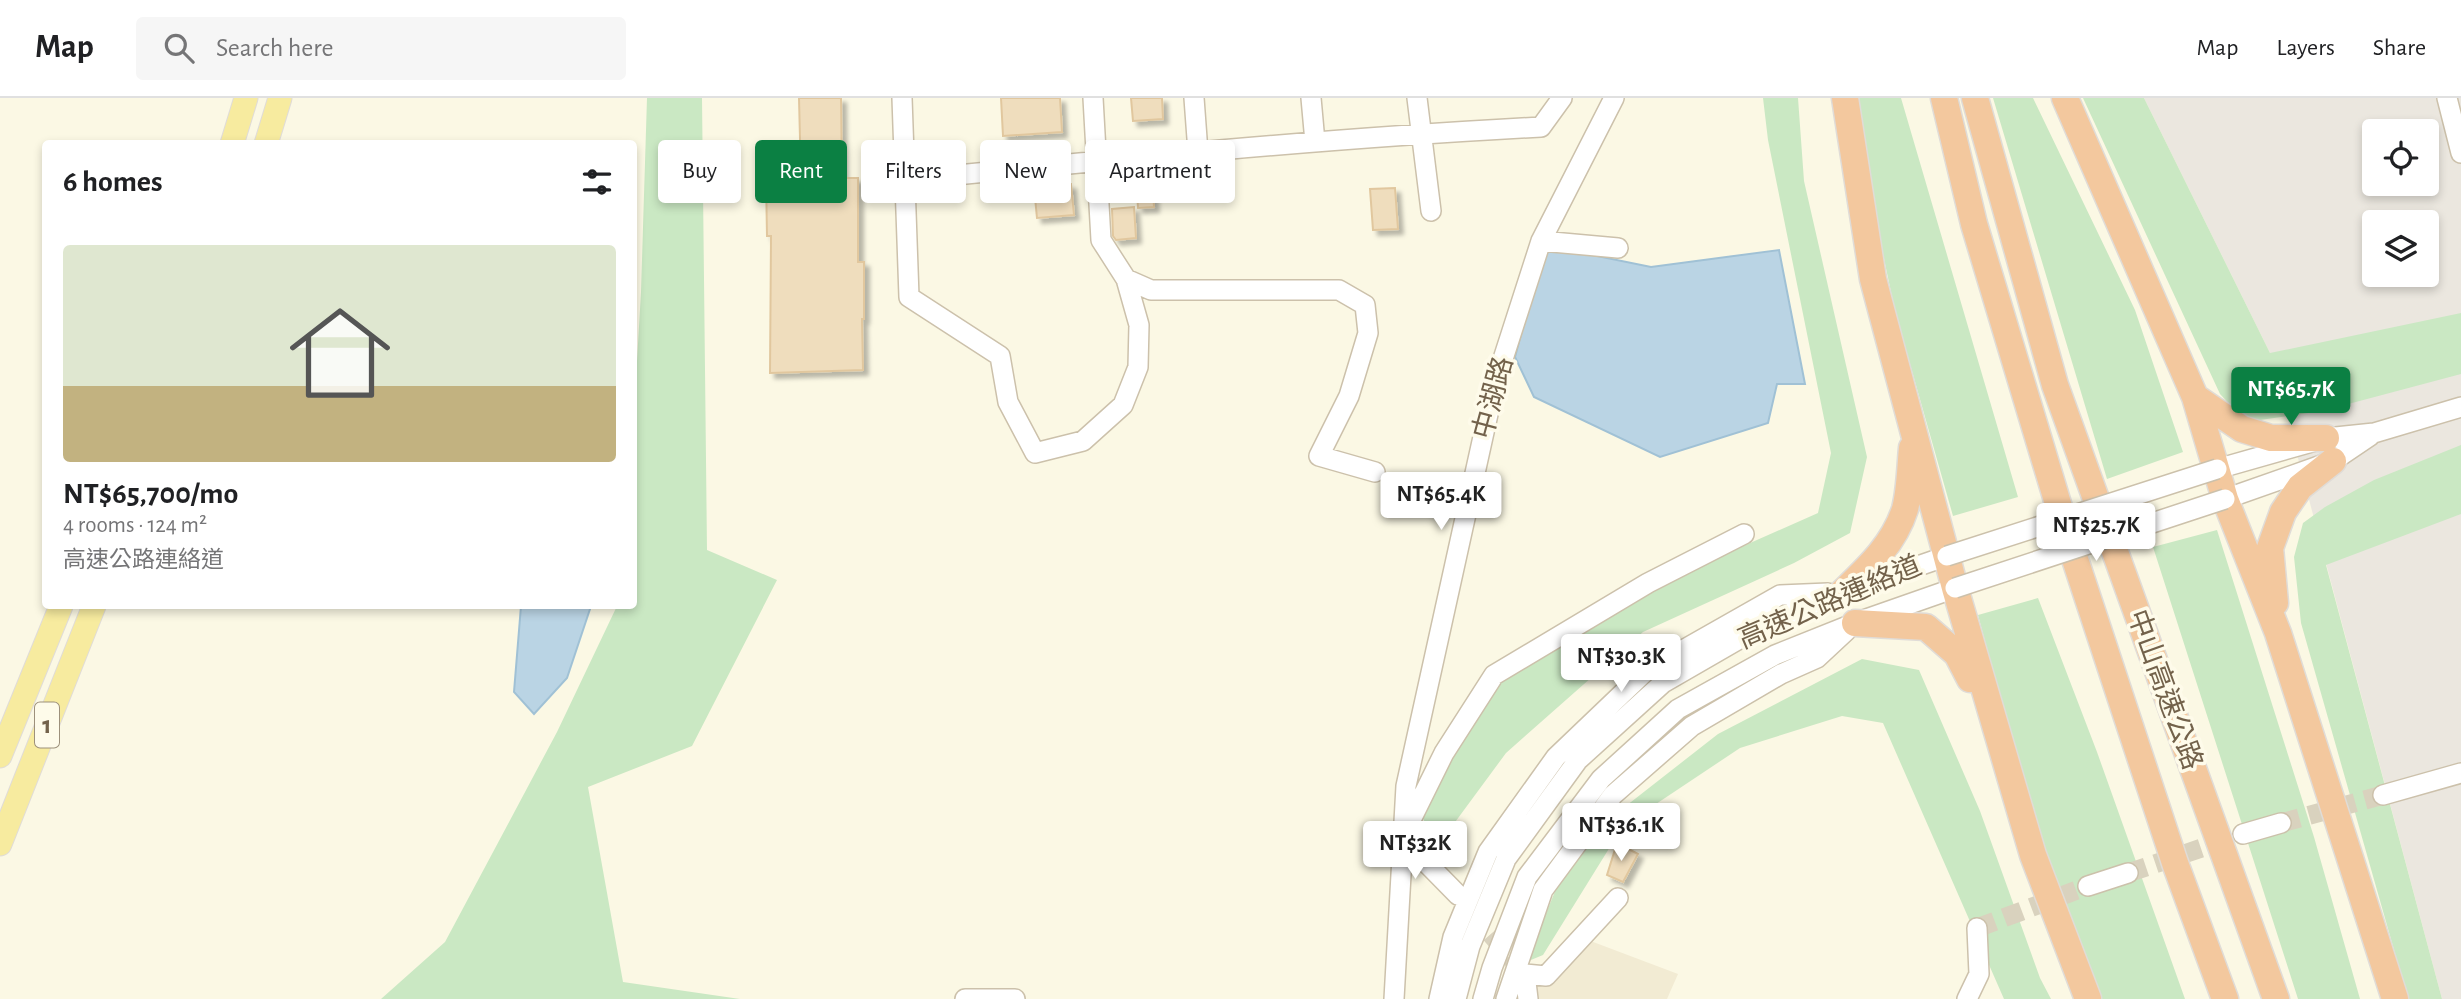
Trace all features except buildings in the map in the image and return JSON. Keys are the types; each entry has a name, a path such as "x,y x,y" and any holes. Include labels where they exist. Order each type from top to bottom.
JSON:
{"highway":[{"path":"1845,98 1872,279 1913,433 2033,855 2088,999"},
{"name":"中山高速公路","path":"1944,98 1974,224 2071,547 2175,863 2225,999"},
{"name":"中山高速公路","path":"1975,98 2055,385 2276,999"},
{"path":"2065,98 2194,397 2224,499 2278,633 2395,999"},
{"path":"2194,397 2242,429 2330,450 2283,512 2270,548 2278,633"},
{"path":"1843,592 1879,557 1895,533 1905,507 1913,433"},
{"path":"1855,623 1926,626 1958,654 1995,728"}],"main road":[{"path":"233,140 246,98"},
{"path":"267,140 280,98"},
{"name":"1","path":"0,756 60,609"},
{"name":"1","path":"0,844 93,609"}],"street":[{"path":"902,98 904,140"},
{"path":"1093,98 1096,140"},
{"path":"1194,98 1197,140"},
{"path":"1311,98 1315,142"},
{"path":"1417,98 1431,211"},
{"path":"1235,149 1420,133 1541,127 1562,98"},
{"name":"中湖路","path":"1394,999 1406,786 1494,387 1541,241 1614,98"},
{"path":"2446,98 2461,153"},
{"path":"966,174 1085,162"},
{"path":"907,203 909,297 1000,356 1008,402 1035,453 1083,441 1123,405 1138,366 1139,325 1126,279 1101,240 1100,203"},
{"path":"1541,241 1618,248"},
{"path":"1126,279 1151,290 1339,290 1365,304 1368,333 1349,396 1319,456 1376,472"},
{"name":"高速公路連絡道","path":"1483,999 1527,877 1601,779 1678,709 1775,655 1855,623 2224,499 2330,450 2374,433 2461,407"},
{"name":"高速公路連絡道","path":"1456,999 1470,946 1506,859 1578,760 1663,683 1766,623 1843,592 2217,469 2330,450"},
{"path":"1458,895 1402,838 1444,753 1494,675 1648,583 1744,534"},
{"path":"1439,999 1453,937 1488,852 1556,757 1646,671 1780,595 1843,592"},
{"path":"1506,999 1543,890 1613,795 1692,726 1781,674 1817,658 1855,623"},
{"path":"2383,795 2461,773"},
{"path":"2243,834 2281,823"},
{"path":"2088,886 2128,873"},
{"path":"1528,999 1525,974 1546,976 1618,898"},
{"path":"1967,999 1979,974 1977,928"},
{"path":"965,999 1015,999"}],"shaded area":[{"path":"2144,98 2461,98 2461,999 2442,999 2270,353"},
{"path":"1572,934 1678,974 1667,999 1522,999 1533,976"}],"green space":[{"path":"647,98 702,98 702,140 658,140 658,203 703,203 707,550 777,580 692,746 588,787 623,982 740,999 381,999 445,942 557,732 616,609 637,609 637,361"},
{"path":"1763,98 1798,98 1804,181 1867,457 1850,533 1794,563 1643,632 1506,753 1436,848 1419,809 1498,684 1651,587 1818,513 1831,453 1768,140"},
{"path":"1859,98 1901,98 2018,497 1953,516 1895,311 1879,235"},
{"path":"1993,98 2033,98 2135,310 2183,452 2107,479"},
{"path":"2083,98 2144,98 2270,353 2461,313 2461,374 2322,411 2246,422 2220,394"},
{"path":"2461,445 2461,514 2326,565 2442,999 2408,999 2301,623 2294,557 2303,523 2325,507 2374,480"},
{"path":"2217,530 2314,837 2360,999 2298,999 2153,547"},
{"path":"2038,598 2097,752 2185,999 2100,999 2038,839 1978,615"},
{"path":"1862,659 1919,670 1980,811 2040,978 2051,999 2004,999 1883,723 1842,716 1740,748 1623,826 1543,955 1526,962 1556,889 1608,820 1718,734"}],"water":[{"path":"1553,247 1651,267 1779,250 1805,384 1777,384 1768,423 1660,457 1534,397 1515,357 1542,255"},
{"path":"521,609 590,609 567,678 534,714 514,692"}],"tunnel":[{"path":"2281,823 2383,795"},
{"path":"2128,873 2243,834"},
{"path":"1977,928 2088,886"},
{"path":"1472,912 1525,974"}]}
